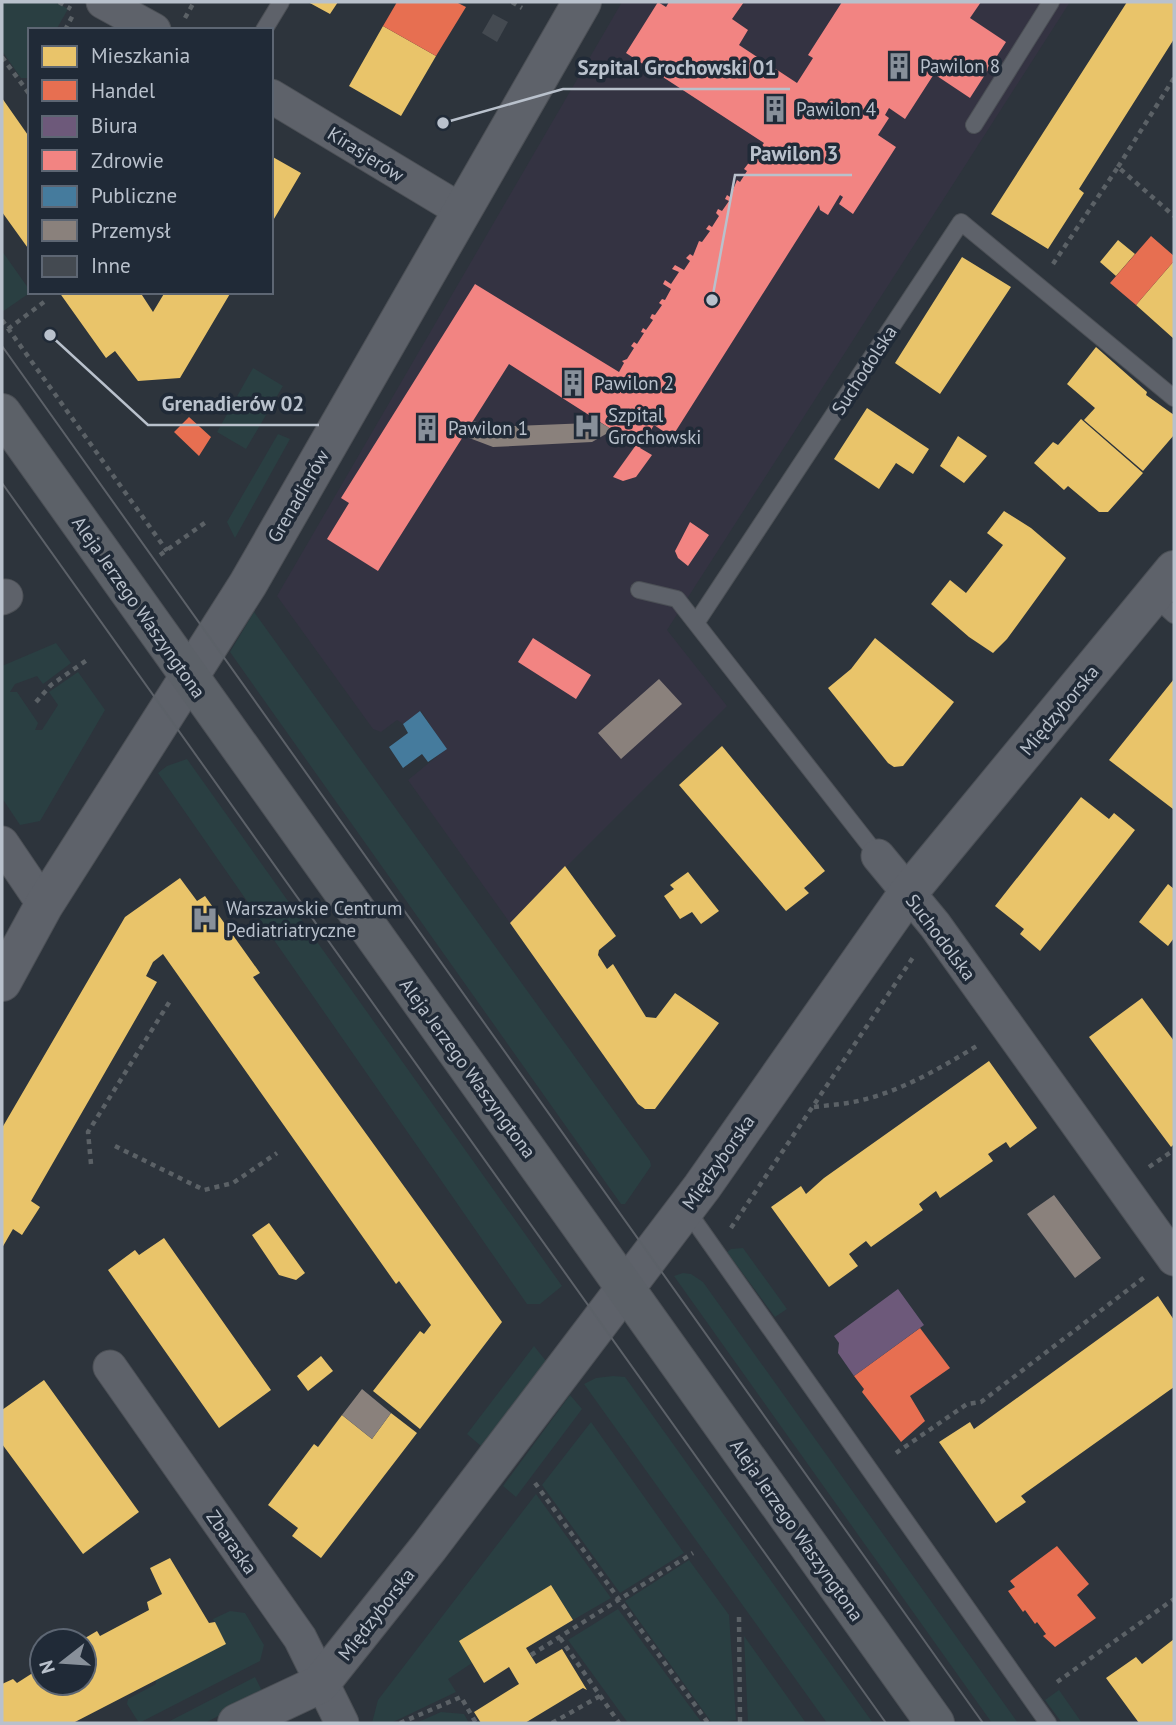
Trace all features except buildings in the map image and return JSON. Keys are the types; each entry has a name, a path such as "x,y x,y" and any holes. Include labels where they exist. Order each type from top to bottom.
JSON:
{"main road":[{"name":"Aleja Jerzego Waszyngtona","path":"2,413 935,1723"}],"street":[{"path":"103,2 168,27"},
{"name":"Grenadierów","path":"2,982 44,905 248,584 582,2"},
{"name":"Kirasjerów","path":"273,97 461,211"},
{"name":"Międzyborska","path":"237,1723 320,1684 429,1547 686,1209 908,893 1167,594"},
{"path":"2,842 44,905"},
{"name":"Suchodolska","path":"878,856 935,925 1163,1264"},
{"name":"Zbaraska","path":"110,1367 300,1638 320,1684 342,1723"}],"lane":[{"path":"265,28 281,2"},
{"path":"974,125 1051,2"},
{"name":"Suchodolska","path":"696,623 961,222 1039,286"},
{"path":"1039,286 1174,398"},
{"name":"Suchodolska","path":"639,590 677,600 878,856"},
{"path":"686,1209 1048,1723"}],"path":[{"path":"168,27 194,2"},
{"path":"512,2 522,8"},
{"path":"2,57 28,91"},
{"path":"1039,286 1172,88 1174,78"},
{"path":"1118,167 1174,216"},
{"path":"8,329 48,299"},
{"path":"2,320 167,551"},
{"path":"160,555 206,522"},
{"path":"36,702 51,685 87,660"},
{"path":"731,1228 935,925"},
{"path":"91,1164 88,1132 170,1001"},
{"path":"813,1107 862,1100 884,1093 946,1065 986,1041"},
{"path":"116,1146 204,1190 233,1183 277,1153"},
{"path":"1142,1173 1174,1150"},
{"path":"897,1453 967,1404 981,1402 1163,1264"},
{"path":"535,1483 708,1723"},
{"path":"531,1655 693,1553"},
{"path":"1057,1682 1174,1599"},
{"path":"739,1618 740,1723"},
{"path":"560,1638 619,1723"},
{"path":"552,1723 600,1696"},
{"path":"400,1723 461,1697 475,1723"}],"shaded area":[{"name":"Szpital Grochowski","path":"622,2 1070,2 667,630 727,706 510,923 408,780 446,749 421,711 403,724 397,720 381,732 373,729 277,596"}],"green space":[{"path":"2,2 56,2 68,9 57,28 28,28 28,78 21,78 2,51"},
{"path":"2,251 28,288 28,294 2,312"},
{"path":"253,368 283,386 246,449 217,432"},
{"path":"278,434 290,439 235,538 227,522"},
{"path":"254,612 650,1161 651,1166 625,1204 621,1204 230,652"},
{"path":"56,643 71,663 43,684 37,676 15,684 10,692 17,692 38,723 35,730 42,730 58,705 49,692 78,672 105,710 40,821 20,825 2,798 2,666"},
{"path":"187,759 562,1286 540,1304 527,1304 158,773 167,766"},
{"path":"743,1248 787,1309 775,1317 727,1252"},
{"path":"691,1274 703,1282 1018,1723 992,1723 674,1276"},
{"path":"534,1346 546,1361 481,1446 467,1434"},
{"path":"625,1377 873,1723 827,1723 584,1384 596,1378"},
{"path":"570,1395 582,1409 516,1497 503,1486"},
{"path":"591,1422 684,1553 620,1593 542,1485"},
{"path":"536,1494 611,1598 573,1620 551,1585 460,1641 472,1663 448,1679 456,1692 391,1723 372,1723 378,1700"},
{"path":"689,1560 729,1615 736,1720 712,1723 625,1601"},
{"path":"618,1609 702,1723 628,1723 568,1640"},
{"path":"230,1611 245,1613 264,1645 260,1661 139,1723 127,1704 128,1699 156,1684 156,1678 225,1643 213,1619"},
{"path":"744,1636 806,1723 748,1723"},
{"path":"255,1677 263,1693 205,1723 166,1723"},
{"path":"1059,1690 1082,1723 1062,1723 1045,1700"},
{"path":"441,1712 464,1714 469,1723 416,1723"}],"tram line":[{"path":"2,346 983,1723"},
{"path":"2,483 886,1723"}],"place":[{"name":"Pawilon 8","path":"899,66"},
{"name":"Pawilon 4","path":"775,109"},
{"name":"Szpital Grochowski 01","path":"443,123"},
{"name":"Pawilon 3","path":"712,300"},
{"name":"Grenadierów 02","path":"50,335"},
{"name":"Pawilon 2","path":"573,383"},
{"name":"Szpital Grochowski","path":"587,426"},
{"name":"Pawilon 1","path":"427,428"},
{"name":"Warszawskie Centrum Pediatriatryczne","path":"205,919"}]}
